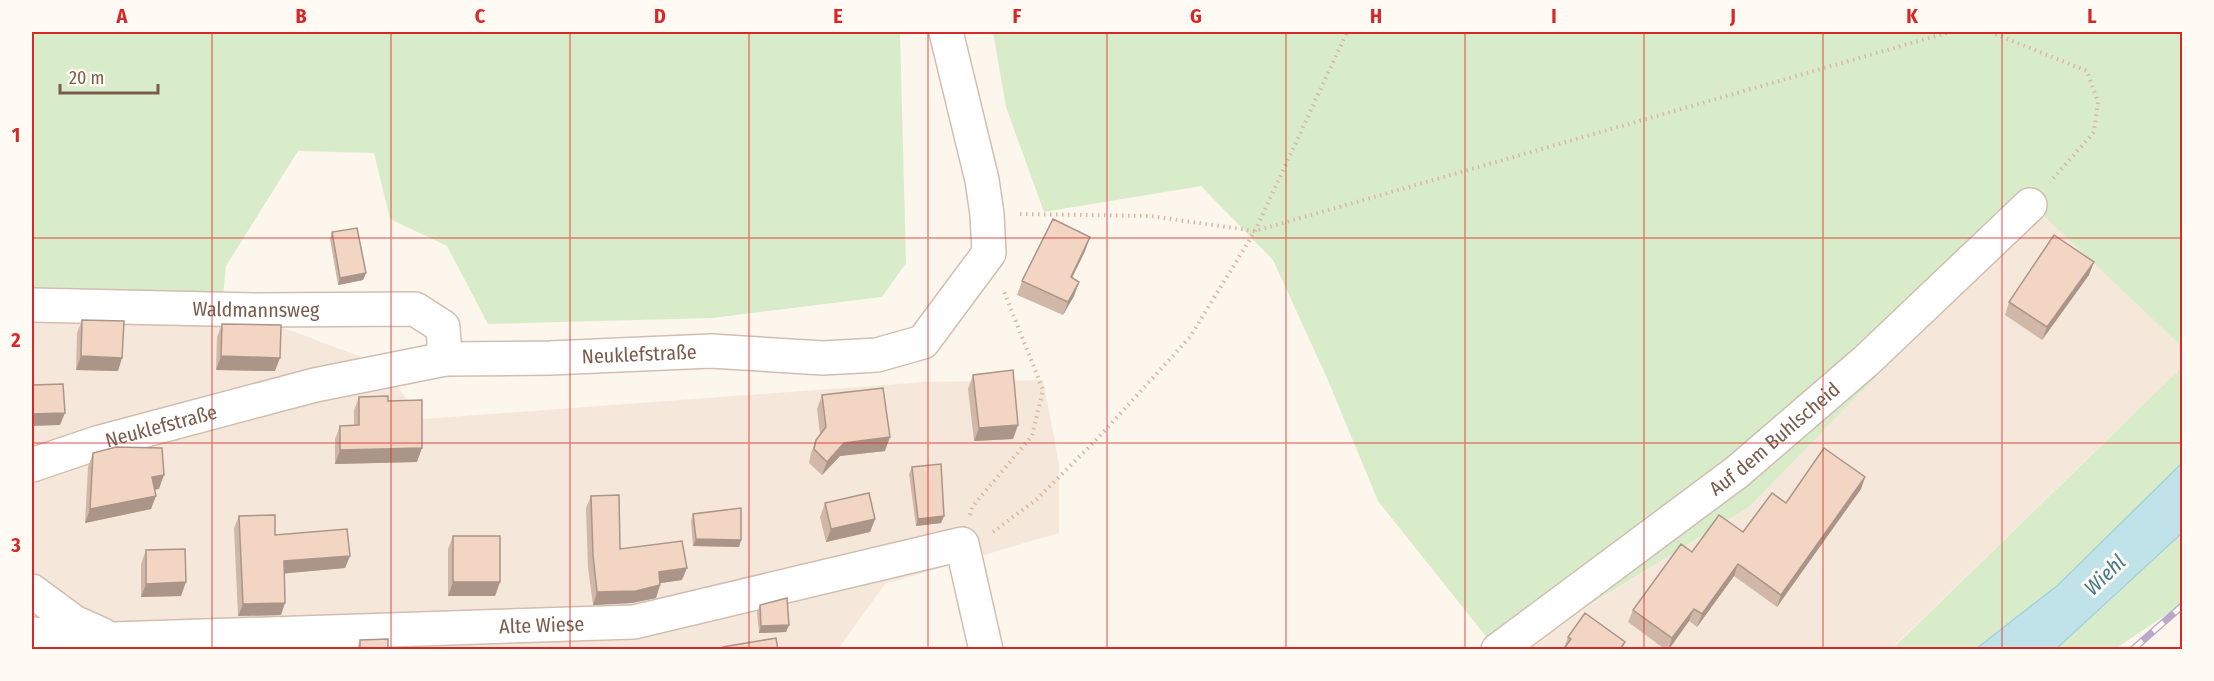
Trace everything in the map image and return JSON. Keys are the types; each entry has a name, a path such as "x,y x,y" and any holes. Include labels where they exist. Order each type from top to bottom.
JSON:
{"street":[{"path":"946,32 987,214 989,254"},
{"name":"Auf dem Buhlscheid","path":"1498,650 1737,472 1866,361 2030,205"},
{"name":"Neuklefstraße","path":"32,465 98,443 315,385 445,359 550,358 711,351 823,358 877,355 923,342 989,254"},
{"name":"Waldmannsweg","path":"32,305 257,310 416,309 444,327 445,359"},
{"path":"962,544 986,650"},
{"name":"Alte Wiese","path":"32,634 121,644 634,622 962,544"},
{"path":"32,591 74,622 121,644"}],"path":[{"path":"962,544 989,535 1037,499 1098,438 1190,337 1255,231 1347,32"},
{"path":"987,214 1150,216 1255,231 1950,32"},
{"path":"1990,32 2087,70 2098,102 2094,132 2030,205"},
{"path":"962,544 972,507 1032,436 1042,390 989,254"}],"shaded area":[{"path":"2038,209 2182,347 2182,367 1891,649 1518,650 1749,507"},
{"path":"32,320 276,325 380,364 422,419 925,382 1043,380 1059,464 1059,533 885,584 838,649 32,650"}],"green space":[{"path":"32,32 900,32 906,263 882,297 712,318 488,324 447,246 390,219 374,153 298,151 226,266 220,324 32,320"},
{"path":"993,32 2182,32 2182,347 2038,210 1749,507 1518,649 1496,649 1378,501 1327,378 1273,260 1201,186 1044,212 1006,107"},
{"path":"2182,367 2182,604 2115,649 1891,650"}],"water":[{"name":"Wiehl","path":"2182,463 2182,533 2056,649 1976,649 2058,585"}],"building":[{"path":"1053,219 1090,237 1071,277 1079,282 1068,302 1022,281"},
{"path":"357,228 366,273 340,278 332,232"},
{"path":"2054,235 2094,262 2047,327 2009,302"},
{"path":"82,320 124,321 122,358 81,356"},
{"path":"222,324 281,325 280,358 221,356"},
{"path":"1013,370 1018,425 979,428 973,375"},
{"path":"63,384 65,413 32,414 32,385"},
{"path":"883,388 890,437 844,443 827,462 814,449 816,440 826,427 822,395"},
{"path":"388,396 388,401 422,400 422,448 340,450 340,426 359,425 359,397"},
{"path":"116,447 162,448 164,475 152,477 156,496 90,509 93,453"},
{"path":"1824,448 1865,477 1781,595 1738,564 1702,614 1694,609 1672,638 1633,610 1681,544 1692,552 1719,515 1743,532 1772,493 1786,503"},
{"path":"941,464 944,516 918,519 912,467"},
{"path":"869,493 875,519 831,529 825,503"},
{"path":"619,495 620,549 682,541 687,568 659,572 660,585 636,591 597,592 591,496"},
{"path":"741,508 741,540 696,539 693,514"},
{"path":"275,515 275,535 347,529 350,556 284,561 285,603 243,604 239,516"},
{"path":"453,536 500,536 500,582 453,582"},
{"path":"185,549 186,582 146,584 146,550"},
{"path":"787,598 789,625 761,626 760,605"},
{"path":"1585,613 1625,642 1619,650 1563,650 1571,639 1568,637"},
{"path":"776,638 778,650 723,650 723,647"},
{"path":"388,639 388,650 360,650 360,640"}],"railway":[{"path":"2132,650 2182,606"}]}
